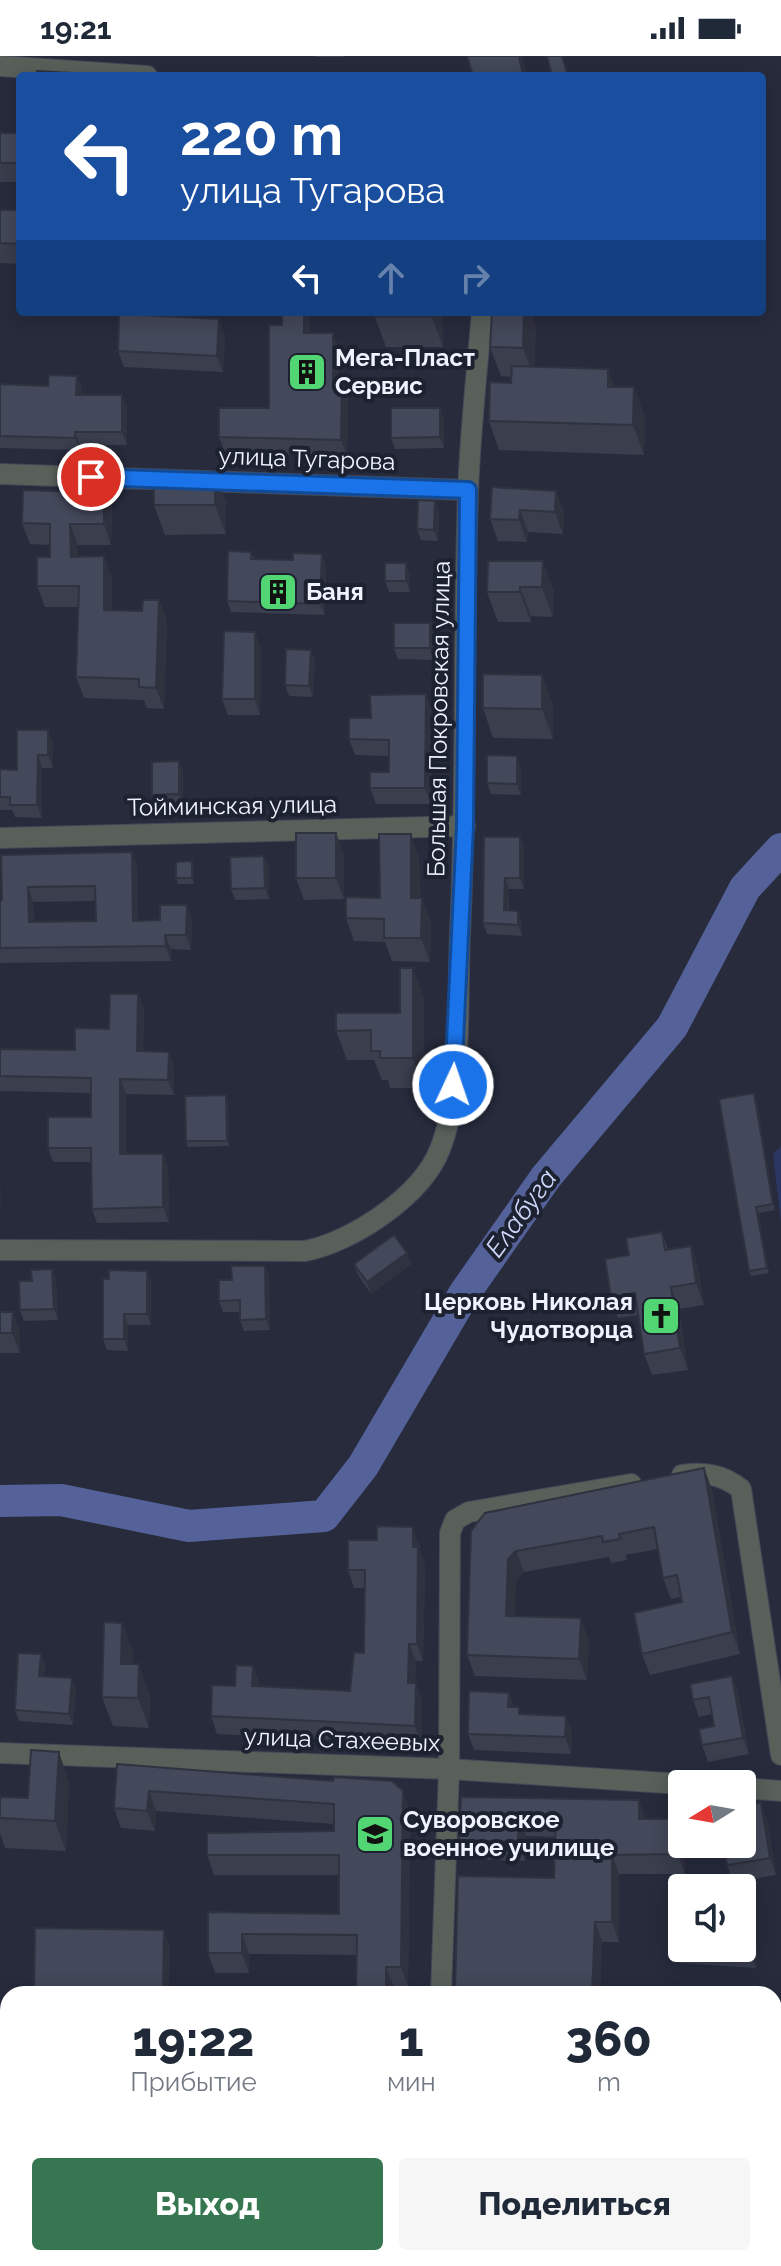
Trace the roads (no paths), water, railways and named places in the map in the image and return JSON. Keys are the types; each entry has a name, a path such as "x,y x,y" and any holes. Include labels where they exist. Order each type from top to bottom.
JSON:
{"street":[{"path":"0,66 88,72"},
{"name":"Большая Покровская улица","path":"0,1250 305,1251 324,1247 351,1235 382,1214 433,1166 452,1114 465,826 468,490 482,316"},
{"name":"улица Тугарова","path":"0,474 468,490"},
{"name":"Тойминская улица","path":"0,838 465,826"},
{"path":"441,1986 449,1769 448,1550 455,1520 469,1512 704,1472 731,1481 741,1489 781,1755"},
{"name":"улица Стахеевых","path":"0,1753 449,1769 668,1783"},
{"path":"756,1789 781,1791"}],"waterway":[{"name":"Елабуга","path":"0,1501 61,1500 189,1526 324,1516 363,1466 464,1294 546,1177 672,1027 745,888 781,849"}],"place":[{"name":"Мега-Пласт Сервис","path":"307,372"},
{"name":"Баня","path":"278,592"},
{"name":"Церковь Николая Чудотворца","path":"661,1316"},
{"name":"Суворовское военное училище","path":"375,1834"}]}
